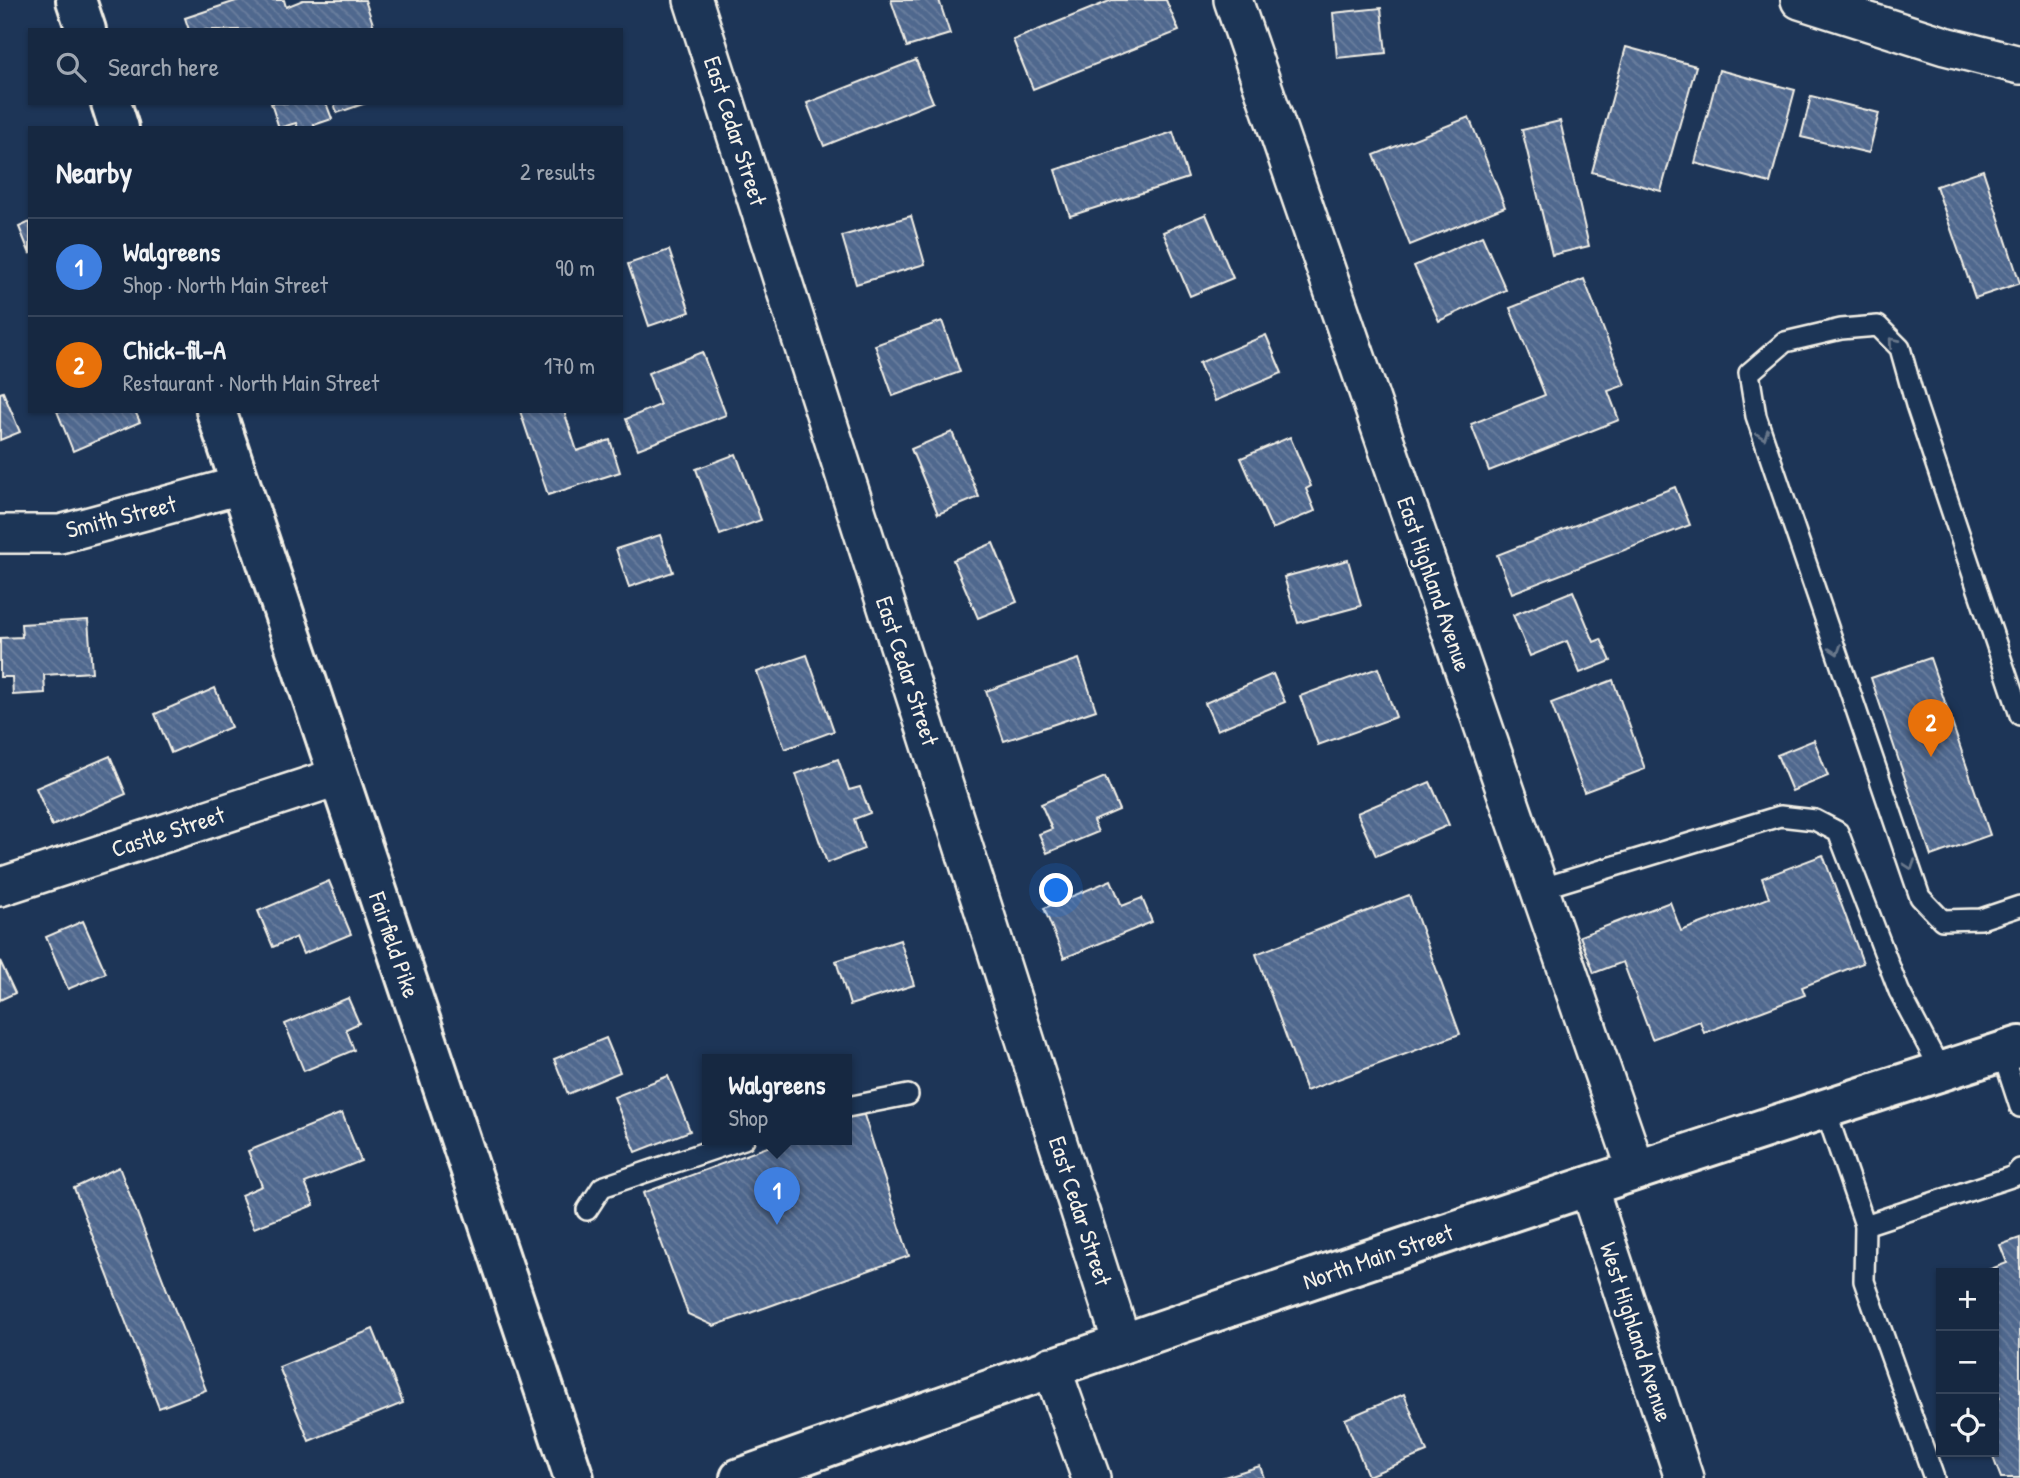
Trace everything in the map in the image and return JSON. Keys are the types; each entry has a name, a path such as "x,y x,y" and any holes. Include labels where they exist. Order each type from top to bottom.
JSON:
{"main road":[{"path":"76,0 85,28"},
{"path":"112,105 118,126"},
{"name":"Fairfield Pike","path":"217,413 574,1478"},
{"name":"North Main Street","path":"740,1478 1051,1366 1636,1169 2011,1049"}],"street":[{"name":"East Cedar Street","path":"693,0 1122,1343"},
{"name":"East Highland Avenue","path":"1233,0 1636,1169"},
{"path":"1800,0 1945,46 2020,65"},
{"name":"Smith Street","path":"0,534 60,534 241,485"},
{"name":"Castle Street","path":"0,887 337,777"},
{"name":"West Highland Avenue","path":"1588,1186 1684,1478"},
{"path":"1051,1366 1091,1478"}],"lane":[{"path":"2020,715 1916,405 1900,348 1878,326 1841,329 1784,342 1749,373 1756,416 1920,897 1942,920 1981,919 2020,906"},
{"path":"1539,890 1780,816 1815,820 1838,832 1899,991 1941,1071"},
{"path":"2011,1049 2020,1107"},
{"path":"852,1106 908,1095"},
{"path":"1825,1109 1865,1225 1864,1280 1934,1478"},
{"path":"587,1210 602,1187 726,1145"},
{"path":"1865,1225 2014,1176 2020,1169"}],"building":[{"path":"239,0 284,0 286,7 303,0 365,0 374,28 188,28 185,18"},
{"path":"891,0 939,0 950,34 907,47"},
{"path":"1112,0 1166,0 1179,31 1033,89 1013,40"},
{"path":"1381,8 1386,53 1337,58 1333,13"},
{"path":"1626,47 1696,66 1661,191 1592,172"},
{"path":"916,60 933,102 824,146 807,103"},
{"path":"1719,70 1795,90 1770,183 1695,163"},
{"path":"1811,96 1879,113 1869,153 1801,137"},
{"path":"272,105 327,105 332,119 314,126 297,126 296,123 278,126"},
{"path":"335,105 360,105 337,113"},
{"path":"1469,117 1505,207 1410,245 1374,155"},
{"path":"1560,121 1589,246 1552,255 1522,130"},
{"path":"1173,132 1188,178 1070,216 1055,170"},
{"path":"1983,170 2020,283 1975,298 1936,186"},
{"path":"1206,214 1233,278 1190,296 1163,232"},
{"path":"911,216 925,264 856,284 842,236"},
{"path":"28,223 28,249 19,227"},
{"path":"1482,236 1506,290 1439,321 1414,266"},
{"path":"669,250 690,312 649,326 628,264"},
{"path":"1584,279 1625,385 1608,391 1619,420 1489,471 1471,424 1545,395 1510,308"},
{"path":"942,321 960,372 893,396 875,345"},
{"path":"1266,335 1282,373 1215,401 1199,363"},
{"path":"702,352 726,415 638,449 626,419 660,405 648,373"},
{"path":"3,392 20,432 0,440 0,393"},
{"path":"58,413 136,413 140,422 73,451"},
{"path":"521,413 565,413 577,451 610,440 620,472 548,495"},
{"path":"952,432 979,497 938,514 911,449"},
{"path":"1290,437 1311,486 1306,489 1315,511 1272,529 1241,458"},
{"path":"736,454 761,520 720,535 696,469"},
{"path":"1675,487 1690,525 1512,593 1497,555"},
{"path":"660,535 673,572 629,587 616,549"},
{"path":"993,543 1017,602 978,618 953,560"},
{"path":"1348,560 1361,606 1298,623 1284,577"},
{"path":"1573,591 1594,642 1601,639 1611,661 1580,673 1567,641 1530,656 1513,615"},
{"path":"88,620 92,672 44,675 45,693 13,695 12,677 0,677 0,638 22,637 21,624"},
{"path":"807,655 834,731 785,749 757,672"},
{"path":"1930,658 1990,835 1931,856 1871,678"},
{"path":"1079,659 1096,710 1004,741 986,691"},
{"path":"1378,668 1396,717 1318,745 1300,696"},
{"path":"1273,674 1285,702 1217,730 1205,703"},
{"path":"1613,680 1645,769 1584,792 1551,703"},
{"path":"215,688 231,727 171,753 155,714"},
{"path":"1814,740 1828,776 1792,791 1777,755"},
{"path":"110,756 126,794 52,826 36,788"},
{"path":"838,759 849,790 860,787 870,813 854,819 864,849 827,863 796,774"},
{"path":"1105,777 1119,810 1093,821 1098,832 1047,853 1039,834 1052,829 1041,804"},
{"path":"1430,782 1449,825 1376,856 1357,813"},
{"path":"1823,855 1863,963 1802,987 1805,995 1704,1033 1700,1021 1652,1039 1623,962 1594,973 1580,936 1670,902 1681,931 1769,898 1762,878"},
{"path":"1111,880 1122,906 1142,898 1152,922 1064,958 1044,908"},
{"path":"329,881 351,934 303,954 296,937 273,947 258,911"},
{"path":"1409,895 1460,1034 1306,1091 1256,954"},
{"path":"83,921 106,973 68,989 46,937"},
{"path":"900,940 914,985 850,1005 836,961"},
{"path":"0,961 15,993 0,1000"},
{"path":"348,998 359,1023 346,1029 354,1050 304,1071 285,1024"},
{"path":"606,1038 620,1072 568,1094 554,1059"},
{"path":"668,1076 690,1131 636,1152 614,1097"},
{"path":"863,1112 909,1256 714,1326 688,1314 643,1193 773,1145 852,1145 852,1116"},
{"path":"342,1113 361,1161 305,1183 314,1205 254,1228 241,1195 262,1186 248,1151"},
{"path":"119,1167 206,1390 159,1408 74,1188"},
{"path":"2020,1238 2020,1478 2001,1478 1993,1457 1999,1457 2000,1398 1999,1268 1994,1268 2007,1263 2000,1245"},
{"path":"373,1329 403,1403 309,1441 279,1367"},
{"path":"1404,1394 1427,1452 1368,1476 1345,1419"},
{"path":"1260,1466 1264,1478 1221,1478"}],"place":[{"name":"Chick-fil-A","path":"1931,757"},
{"name":"Walgreens","path":"777,1225"}]}
